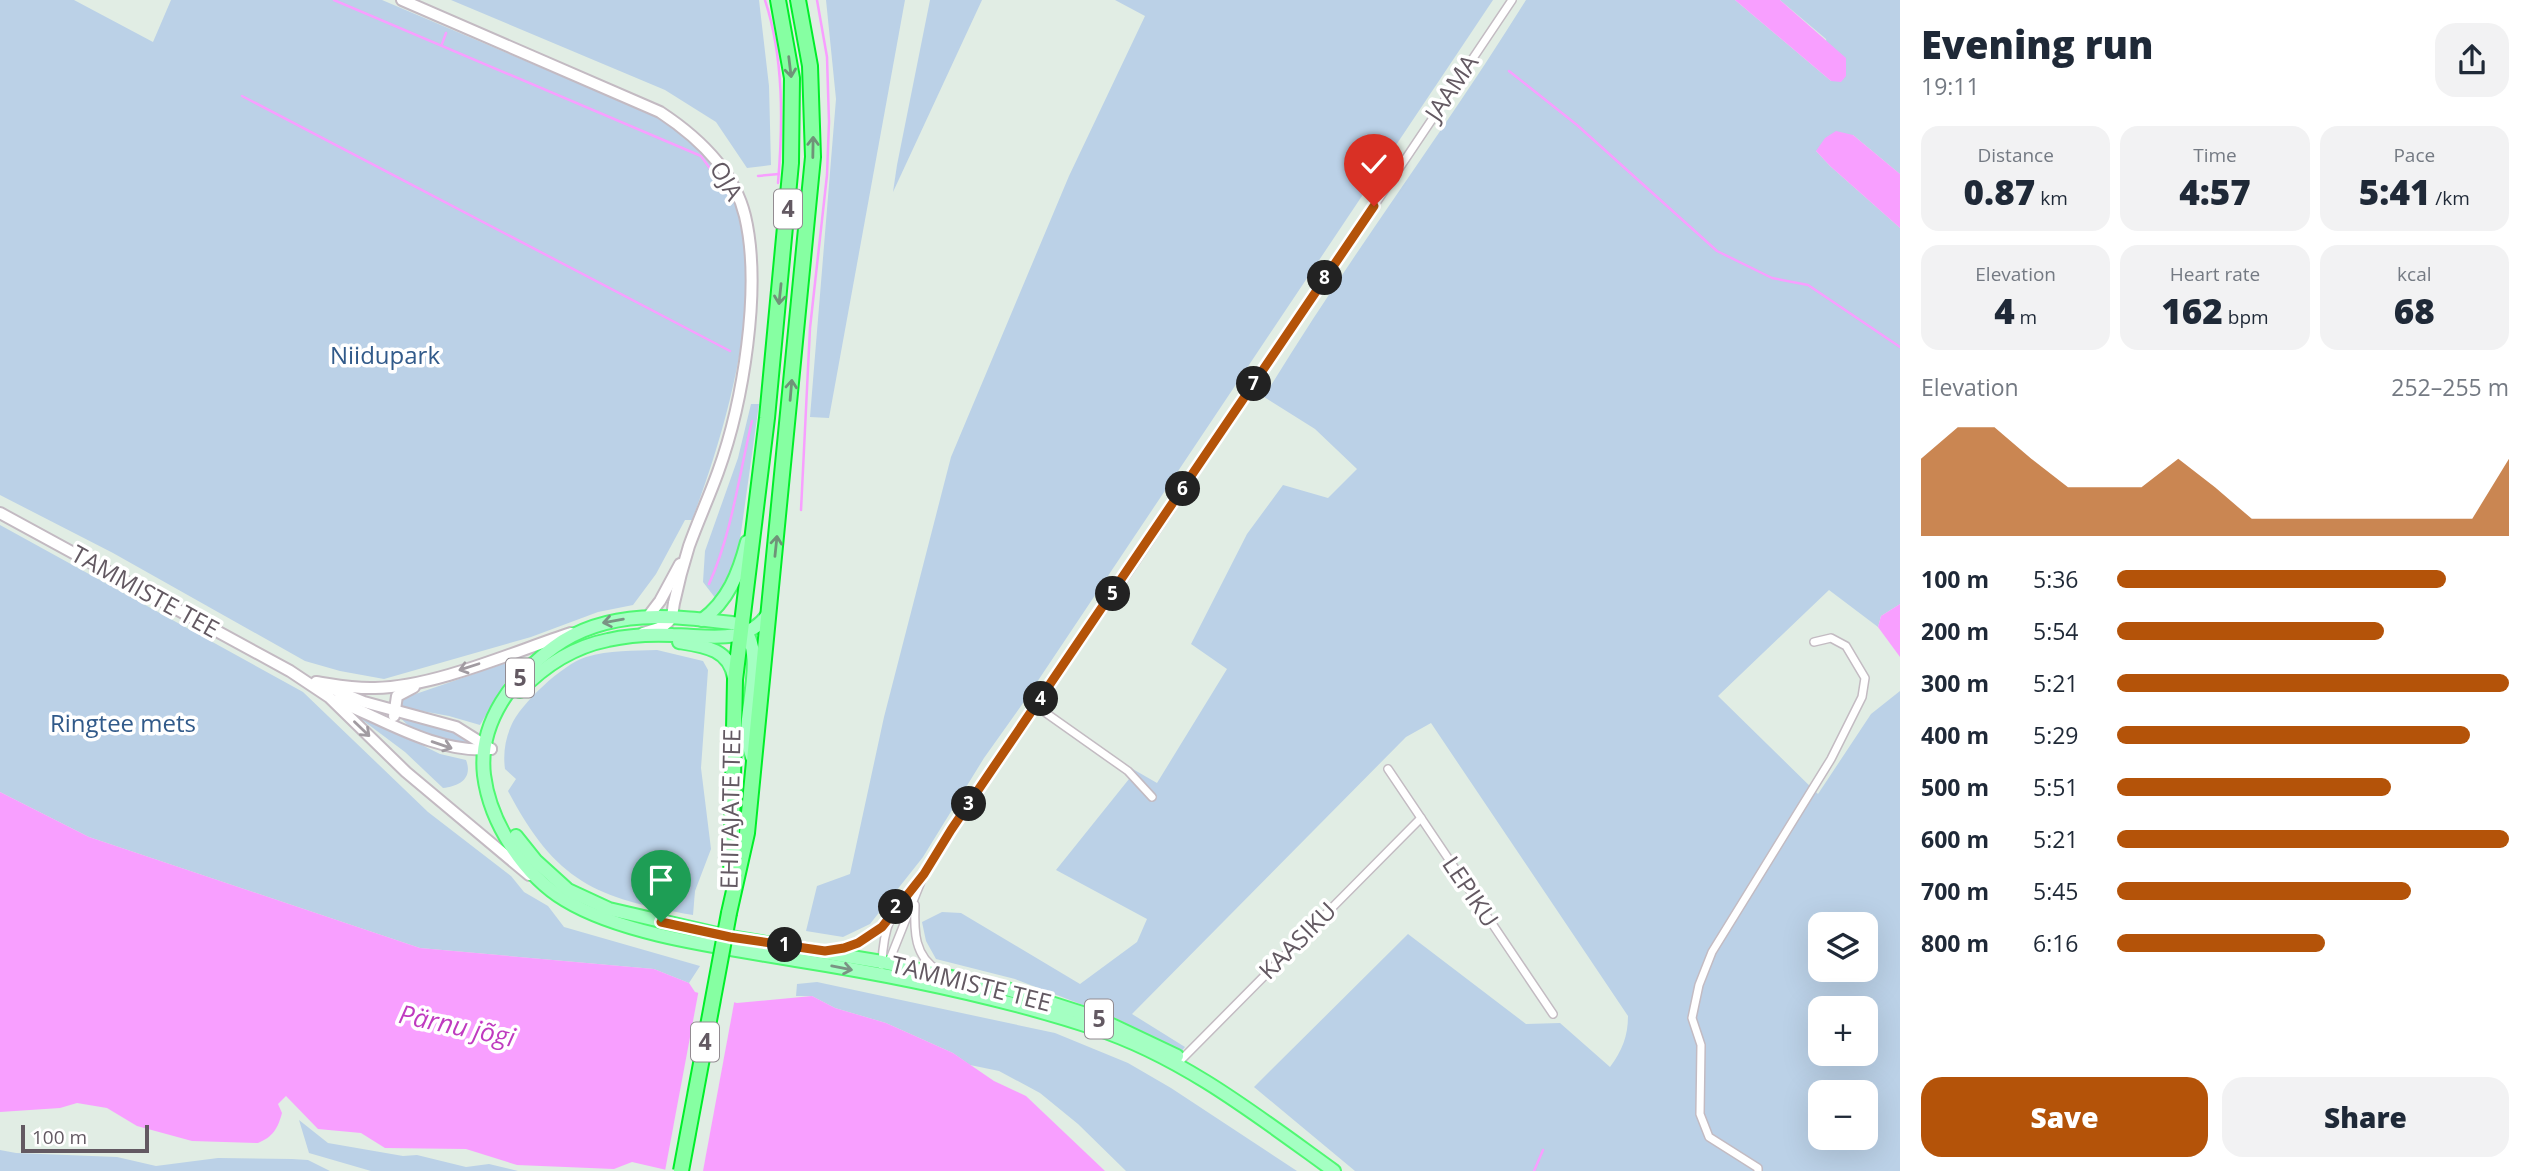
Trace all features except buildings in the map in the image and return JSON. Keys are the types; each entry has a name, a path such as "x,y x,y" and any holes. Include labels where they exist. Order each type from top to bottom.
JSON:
{"highway":[{"name":"EHITAJATE TEE","path":"729,913 735,680 767,418 787,227 792,141 792,78 778,0"},
{"name":"EHITAJATE TEE","path":"729,913 747,833 813,157 810,66 798,0"},
{"name":"4","path":"681,1171 729,913"}],"main road":[{"name":"OJA","path":"402,0 660,112 686,129 713,155 735,189 744,214 751,248 744,357 735,409 719,470 689,546 660,601 647,618"},
{"path":"702,620 719,606 741,563 747,544 760,432 767,418"},
{"name":"TAMMISTE TEE","path":"0,513 290,671"},
{"name":"OJA","path":"671,618 689,546"},
{"path":"753,761 747,737 752,646 742,630 761,625 768,614"},
{"path":"630,636 661,627 671,618"},
{"name":"5","path":"543,885 512,845 495,814 485,780 486,748 495,712 515,684 543,656 580,630 613,620 702,620 742,630"},
{"path":"402,729 393,711 397,696 405,690 580,630"},
{"name":"5","path":"486,748 516,695 541,670 576,650 604,640 630,636 742,630"},
{"path":"630,636 697,645 720,652 731,664 735,680"},
{"path":"290,671 364,702 456,727 486,748"},
{"path":"290,671 328,697 406,772 543,885"},
{"path":"316,682 377,688 401,686 445,675"},
{"path":"328,697 451,748 486,748"},
{"name":"TAMMISTE TEE","path":"486,748 494,790 509,826 536,861 568,890 610,909 661,922 730,937 886,962 1029,995 1095,1017 1179,1061 1335,1171"},
{"name":"TAMMISTE TEE","path":"543,885 580,909 635,927 715,947 882,976 1015,1003 1099,1029 1179,1061"}],"street":[{"name":"JAAMA","path":"825,951 858,943 888,919 924,874 1512,0"},
{"path":"1758,1171 1758,1168 1744,1157 1709,1137 1700,1114 1701,1045 1692,1018 1699,985 1712,952 1831,759 1861,696 1865,678 1846,646 1831,638 1814,642"},
{"path":"1036,706 1128,771 1152,797"},
{"name":"LEPIKU","path":"1388,769 1553,1014"},
{"name":"KAASIKU","path":"1179,1061 1421,818"},
{"name":"JAAMA","path":"882,976 924,874"},
{"name":"JAAMA","path":"915,895 917,945 928,963 949,976"},
{"name":"JAAMA","path":"886,962 884,938 888,919"}],"green space":[{"name":"Niidupark","path":"0,0 74,0 153,42 171,0 382,0 665,120 710,161 730,191 742,226 747,266 739,356 717,445 692,520 685,520 656,574 633,605 598,612 531,637 384,679 305,661 113,553 0,495"},
{"path":"451,0 759,0 769,86 771,165 747,168 716,122 665,90"},
{"path":"826,0 905,0 829,418 810,417 836,99"},
{"path":"930,0 982,0 893,192 897,165"},
{"path":"1115,0 1493,0 984,758 923,857 870,924 843,937 806,931 817,886 850,874 884,717 951,457 1069,176 1145,16"},
{"path":"1526,0 1735,0 1831,81 1826,39 1780,0 1900,0 1900,174 1853,135 1816,151 1900,228 1900,604 1881,616 1878,627 1829,590 1718,696 1818,794 1871,714 1900,691 1900,1171 1355,1171 1254,1087 1408,934 1526,1024 1560,1023 1610,1067 1621,1049 1628,1016 1431,723 1406,737 1132,1014 1185,1047 1181,1052 1112,1016 1015,979 936,959 926,941 922,922 942,912 961,913 1080,984 1137,942 1147,919 1056,870 1129,779 1131,768 1157,783 1227,669 1191,644 1247,534 1283,485 1328,498 1357,469 1315,429 1264,397 1295,346"},
{"path":"751,404 759,404 738,554 716,599 703,582 705,551 738,458"},
{"name":"Ringtee mets","path":"0,525 303,692 428,812 511,876 524,892 548,906 564,927 700,966 689,983 654,969 420,948 89,837 0,792"},
{"path":"657,650 703,661 708,670 701,768 711,849 695,891 693,915 659,909 604,892 582,881 562,866 526,822 508,791 516,779 505,769 505,747 511,726 523,707 555,676 586,657 622,651"},
{"path":"509,662 518,669 506,681 480,725 400,707 404,698"},
{"path":"345,707 440,754 466,760 466,776 460,783 443,788 405,752"},
{"path":"400,717 446,728 474,742 474,745 424,735"},
{"path":"817,982 1055,1033 1128,1063 1297,1171 1126,1171 1078,1124 1040,1093 999,1071 970,1065 953,1053 886,1023 835,1008 812,996 796,996 797,984"},
{"path":"299,1120 328,1143 403,1156 417,1155 466,1167 489,1164 518,1171 371,1171 309,1153"},
{"path":"0,1150 117,1157 156,1166 218,1158 308,1160 330,1171 0,1171"}],"water":[{"path":"1735,0 1780,0 1846,58 1846,76 1841,82 1831,81"},
{"path":"1836,131 1853,135 1900,174 1900,228 1816,151 1825,138"},
{"path":"1900,604 1900,657 1878,627 1881,616"},
{"name":"Pärnu jõgi","path":"0,792 89,837 420,948 654,969 689,983 695,992 737,1003 812,996 835,1008 886,1023 953,1053 994,1081 1026,1096 1105,1171 671,1171 632,1162 614,1169 517,1165 466,1149 385,1148 361,1133 318,1129 286,1096 278,1104 282,1113 277,1128 268,1138 258,1143 192,1141 137,1126 107,1108 77,1103 60,1108 0,1112"}],"pier":[{"path":"699,989 735,998 703,1171 665,1171"}],"waterway":[{"path":"334,0 701,156 719,181"},
{"path":"765,0 779,68 781,137 778,183"},
{"path":"801,510 810,328 827,175 829,122 827,57 817,0"},
{"path":"442,44 446,33"},
{"path":"1509,71 1577,125 1717,251 1772,278 1808,285 1900,347"},
{"path":"242,96 730,351"},
{"path":"758,176 779,174"},
{"path":"709,584 724,545 752,421"},
{"path":"1534,1171 1543,1150"}],"route":[{"path":"661,922 730,937 825,951 858,943 882,927 924,874 951,830 1132,567 1374,206"}]}
